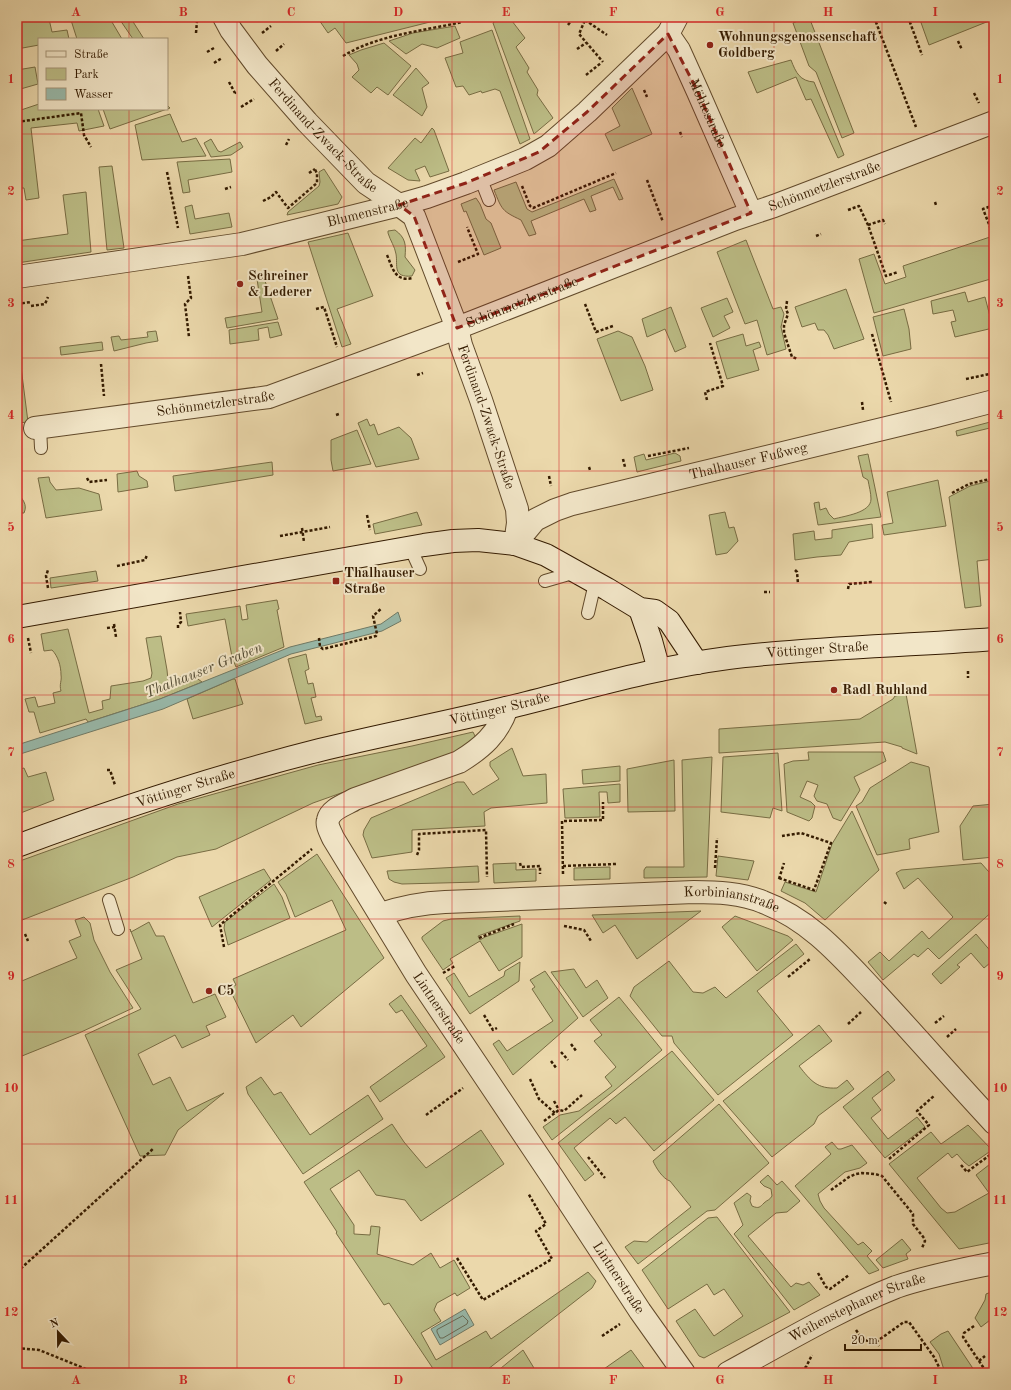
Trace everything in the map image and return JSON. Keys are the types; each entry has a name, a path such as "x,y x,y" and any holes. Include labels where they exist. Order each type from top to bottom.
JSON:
{"street":[{"name":"Ferdinand-Zwack-Straße","path":"224,17 231,30 257,65 299,114 366,183 414,216 457,328 461,345 517,509 518,523 515,544"},
{"name":"Blumenstraße","path":"17,277 242,244 399,205 427,197 480,177 525,159 548,146 587,112 672,25"},
{"name":"Möhlestraße","path":"672,25 679,50 751,213"},
{"name":"Schönmetzlerstraße","path":"39,434 269,397 457,328 751,213 774,206 994,122"},
{"name":"Thalhauser Fußweg","path":"515,544 535,520 555,510 572,504 932,417 994,400"},
{"path":"22,626 410,547 454,540 478,540 515,544 546,556 640,609 656,611 669,621 697,663"},
{"path":"640,609 659,670"},
{"name":"Vöttinger Straße","path":"17,846 80,822 154,797 320,750 507,708 659,670 727,658 994,639"},
{"name":"Lintnerstraße","path":"507,708 497,730 479,748 459,762 355,799 340,807 329,816 328,824 333,838 416,974 640,1311 684,1373"},
{"name":"Korbinianstraße","path":"380,914 422,903 694,892 713,892 743,896 763,902 792,916 834,948 994,1123"},
{"name":"Weihenstephaner Straße","path":"728,1373 811,1327 878,1295 931,1277 994,1263"}],"lane":[{"path":"480,177 489,200"},
{"path":"410,547 420,569"},
{"path":"545,581 576,572"},
{"path":"588,613 595,583"},
{"path":"109,900 118,929"}],"path":[{"path":"568,24 574,17"},
{"path":"582,17 607,35"},
{"path":"874,17 916,127"},
{"path":"908,17 922,55"},
{"path":"585,20 580,34 606,67"},
{"path":"196,33 197,21"},
{"path":"343,56 351,51 374,42 417,30 438,28 462,22"},
{"path":"958,41 962,50"},
{"path":"577,50 586,42"},
{"path":"882,48 886,47"},
{"path":"586,75 602,61"},
{"path":"892,75 896,74"},
{"path":"229,82 235,93 233,94"},
{"path":"904,107 908,105"},
{"path":"17,122 81,113 84,135 91,147"},
{"path":"680,132 682,137"},
{"path":"263,201 271,197 276,192 288,208 317,183 318,174 314,169"},
{"path":"167,172 178,231"},
{"path":"520,180 530,206 533,208 616,173"},
{"path":"647,180 665,226"},
{"path":"225,188 231,187"},
{"path":"17,192 19,192 20,201"},
{"path":"994,205 983,209 994,238"},
{"path":"848,210 859,206 868,225 886,276 898,272"},
{"path":"868,225 883,220 885,224"},
{"path":"452,264 478,254 467,227"},
{"path":"816,236 822,234"},
{"path":"388,255 394,273 398,277 404,279 418,277"},
{"path":"187,272 191,298 185,304 189,337"},
{"path":"786,301 786,309 788,314 784,325 784,333 792,357 798,360"},
{"path":"17,304 30,302"},
{"path":"585,304 596,332 613,326"},
{"path":"316,309 324,307 338,350"},
{"path":"872,334 891,403"},
{"path":"707,400 705,392 723,386 710,343"},
{"path":"101,364 104,400"},
{"path":"966,380 994,372"},
{"path":"417,375 423,373"},
{"path":"648,456 689,448"},
{"path":"87,478 89,482 107,480"},
{"path":"952,493 969,484 994,478"},
{"path":"367,515 372,536"},
{"path":"280,536 302,530 330,527"},
{"path":"302,530 305,547"},
{"path":"117,566 145,560 146,555"},
{"path":"48,570 46,576 48,594"},
{"path":"795,570 797,572 798,584"},
{"path":"848,589 849,584 872,582"},
{"path":"764,592 770,592"},
{"path":"178,628 178,625 181,622 179,608"},
{"path":"319,638 320,647 323,649 376,636 377,634 373,616 382,608"},
{"path":"22,626 31,654"},
{"path":"107,628 115,627"},
{"path":"352,641 353,645"},
{"path":"968,671 968,678"},
{"path":"107,770 110,770 116,790"},
{"path":"564,882 562,821 603,820 603,802"},
{"path":"417,855 419,850 419,834 486,830 488,884"},
{"path":"779,878 814,890 831,843 801,833 782,836"},
{"path":"714,870 717,838"},
{"path":"224,947 220,925 314,847"},
{"path":"778,884 784,863"},
{"path":"520,864 521,867 540,866 540,877"},
{"path":"563,866 616,864"},
{"path":"884,902 888,905"},
{"path":"479,938 516,924"},
{"path":"564,926 584,930 591,941"},
{"path":"25,934 28,941"},
{"path":"788,977 814,956"},
{"path":"848,1024 863,1011"},
{"path":"484,1016 494,1030 497,1028"},
{"path":"571,1044 578,1052"},
{"path":"561,1052 568,1060"},
{"path":"551,1061 558,1068"},
{"path":"426,1115 482,1073"},
{"path":"530,1079 539,1099 555,1113"},
{"path":"889,1158 929,1125 917,1111 938,1093"},
{"path":"538,1125 559,1110 564,1111 582,1095"},
{"path":"554,1101 559,1110"},
{"path":"17,1272 154,1148"},
{"path":"961,1164 967,1172 994,1152"},
{"path":"588,1157 605,1178"},
{"path":"832,1190 849,1177 856,1174 868,1173 882,1176 913,1214 913,1224 925,1241 922,1248"},
{"path":"457,1258 483,1300 552,1259 536,1231 546,1224 528,1193"},
{"path":"818,1273 826,1287 830,1289 849,1275"},
{"path":"854,1327 863,1340 876,1342 904,1322 909,1322 934,1357 942,1373"},
{"path":"974,1326 964,1333 963,1337 987,1373"},
{"path":"876,1342 879,1346"},
{"path":"17,1348 39,1350 96,1373"},
{"path":"979,1361 985,1356"},
{"path":"796,1373 806,1367"}],"highlighted area":[{"path":"668,34 698,92 751,213 457,328 414,216 399,205 466,183 539,152 587,112"}],"green space":[{"path":"17,17 57,17 49,19 52,32 67,30 69,38 38,38 38,45 17,49"},
{"path":"70,17 109,17 121,38 77,38"},
{"path":"118,17 130,17 143,38 132,38"},
{"path":"323,17 450,17 346,43 335,28 328,33 319,20"},
{"path":"500,17 517,17 512,21 525,38 516,47 529,68 527,72 538,90 537,95 553,118 534,134 493,23"},
{"path":"809,17 854,133 842,138 816,72 809,66 793,23"},
{"path":"919,17 980,17 982,20 987,17 994,17 994,19 929,45"},
{"path":"455,26 460,38 437,48 422,44 406,54 389,41 413,33"},
{"path":"492,30 530,139 520,144 500,91 495,89 469,95 463,86 456,87 445,58 463,53 460,42"},
{"path":"384,43 411,66 388,95 377,87 371,93 352,77 359,70 357,64 349,55"},
{"path":"791,60 799,76 805,80 814,82 844,155 838,158 811,99 806,100 796,77 757,93 748,72"},
{"path":"35,67 38,84 17,90 17,70"},
{"path":"416,68 429,83 422,88 427,107 422,116 393,95"},
{"path":"632,88 652,134 613,151 605,134 620,126 612,108"},
{"path":"38,104 38,110 98,110 104,126 79,131 77,123 31,128 39,198 26,200 24,188 17,188 17,107 19,106 21,110"},
{"path":"103,110 164,110 110,129"},
{"path":"170,114 182,142 196,138 206,156 142,160 135,125"},
{"path":"432,128 449,171 430,177 425,166 415,170 420,181 408,180 388,168 415,138 421,143"},
{"path":"211,139 218,151 221,152 240,142 243,147 231,155 211,157 204,143"},
{"path":"230,159 232,172 188,180 190,192 183,193 177,162"},
{"path":"112,166 124,248 107,250 99,167"},
{"path":"324,169 342,197 338,204 287,215 288,212 319,186 319,172"},
{"path":"614,179 623,199 619,200 613,187 591,196 596,210 590,212 584,199 531,221 536,234 529,236 521,220 503,209 494,190 516,182 527,209 532,212"},
{"path":"86,192 91,252 17,263 17,241 68,234 63,195"},
{"path":"476,198 486,219 491,223 501,248 484,255 466,211 464,212 461,204"},
{"path":"192,205 195,219 229,213 232,227 190,234 185,207"},
{"path":"395,230 403,239 405,245 405,257 415,270 412,276 401,275 397,270 395,251 388,233 388,231"},
{"path":"348,233 373,296 337,309 351,344 342,347 308,242"},
{"path":"990,237 994,246 994,278 874,313 859,259 874,254 885,284 906,277 903,266"},
{"path":"746,240 773,309 781,307 784,314 781,327 786,349 767,355 757,320 745,324 717,252"},
{"path":"264,278 278,319 227,328 225,318 262,312 257,279"},
{"path":"846,289 864,339 834,349 828,335 824,330 818,330 815,323 802,327 795,307"},
{"path":"965,292 968,302 985,297 993,328 955,337 951,322 956,321 953,310 933,314 931,301"},
{"path":"727,298 733,312 724,316 730,328 713,337 701,308"},
{"path":"671,307 686,347 675,352 665,329 647,337 642,319"},
{"path":"904,309 909,329 911,349 883,356 873,317"},
{"path":"278,322 282,335 270,338 268,327 258,329 259,340 230,344 229,330"},
{"path":"156,331 158,341 114,351 111,337 119,336 121,340 148,337 147,332"},
{"path":"618,331 632,337 645,366 653,390 621,401 597,339"},
{"path":"743,334 746,346 759,342 761,347 753,350 759,370 727,379 716,342"},
{"path":"102,342 103,350 61,355 60,347"},
{"path":"17,359 20,359 28,422 17,423"},
{"path":"367,419 370,426 374,424 378,435 399,427 411,438 419,459 376,467 358,423"},
{"path":"994,421 994,427 957,436 956,431"},
{"path":"357,430 371,464 333,471 331,460 331,440"},
{"path":"675,453 680,456 681,461 637,472 634,457 644,454 646,460"},
{"path":"868,454 881,517 818,525 814,503 819,502 820,510 826,508 834,519 862,511 870,504 871,497 868,480 863,477 858,456"},
{"path":"272,462 273,475 175,491 173,476"},
{"path":"137,471 139,476 147,481 148,487 118,492 117,474"},
{"path":"49,477 50,482 56,490 79,488 99,494 102,510 46,518 38,478"},
{"path":"938,480 946,526 884,535 882,525 893,523 887,492"},
{"path":"994,480 994,509 990,511 992,526 994,528 994,559 977,561 981,606 965,608 949,497 970,486"},
{"path":"17,492 24,502 25,507 24,513 19,513 20,525 17,525"},
{"path":"417,512 422,525 375,534 373,524"},
{"path":"725,512 729,528 734,527 738,541 727,553 716,555 709,515"},
{"path":"872,524 873,538 849,542 841,555 795,560 793,534 814,531 815,540 832,538 832,530"},
{"path":"96,571 98,581 51,588 50,578"},
{"path":"277,600 279,609 277,610 284,647 236,667 232,657 225,619 188,626 186,614 240,606 242,620 248,619 246,605"},
{"path":"68,629 89,713 103,709 102,701 110,699 111,686 143,681 151,678 152,673 146,638 161,636 168,680 191,674 202,682 160,699 88,722 86,719 40,733 34,712 29,712 25,699 35,697 38,707 55,703 53,693 61,691 59,661 52,650 44,651 41,634"},
{"path":"306,654 309,669 305,671 308,684 313,683 316,697 311,698 316,717 321,716 322,720 305,724 288,659"},
{"path":"235,679 243,704 193,719 187,699"},
{"path":"906,694 917,754 902,747 885,742 719,753 719,729 860,719 893,699 895,696"},
{"path":"473,732 476,738 462,750 313,803 216,849 177,857 133,877 17,922 17,862 178,804 318,765"},
{"path":"512,748 523,776 546,774 547,803 491,808 484,812 485,826 412,830 412,852 372,858 363,835 364,830 371,818 457,782 464,782 473,795 499,779 490,766 490,762"},
{"path":"808,752 883,752 886,761 854,777 860,790 841,821 833,818 827,804 817,801 814,796 818,785 807,781 800,797 811,802 815,806 812,818 809,821 787,812 784,764 793,761 809,760"},
{"path":"778,753 782,811 773,808 770,818 721,812 723,757"},
{"path":"712,757 707,877 644,878 644,870 646,867 684,867 682,760"},
{"path":"674,760 675,811 628,812 627,769"},
{"path":"911,762 929,767 939,832 909,839 910,849 877,855 856,806 862,802 870,788"},
{"path":"620,766 620,781 583,784 582,770"},
{"path":"24,768 28,777 46,772 54,800 18,814 17,770"},
{"path":"620,784 620,802 608,803 607,792 599,792 600,817 565,818 563,789"},
{"path":"994,804 994,857 963,860 960,826 973,806"},
{"path":"852,811 879,870 825,920 805,903 781,891 785,882 816,892 832,844"},
{"path":"317,854 384,958 301,1027 293,1015 256,1043 229,988 236,985 233,979 346,930 332,900 295,917 286,894 278,882"},
{"path":"718,856 754,861 748,880 716,876"},
{"path":"516,863 516,870 536,869 536,881 494,883 493,864"},
{"path":"981,863 989,872 994,868 994,910 939,959 928,948 918,957 914,954 883,980 868,962 880,952 889,961 922,931 929,939 953,917 918,878 904,889 896,873 901,870"},
{"path":"478,866 479,882 402,884 389,879 387,871"},
{"path":"610,867 610,879 574,880 574,868"},
{"path":"264,869 271,880 212,927 199,897"},
{"path":"274,884 282,897 290,918 228,945 224,928 225,922"},
{"path":"701,911 637,959 615,925 603,933 592,915"},
{"path":"520,916 520,921 478,936 480,940 522,924 522,957 499,971 480,941 450,959 453,963 443,970 422,939 422,937 443,921 451,919"},
{"path":"735,916 788,936 793,940 757,971 722,927"},
{"path":"84,917 90,923 94,940 110,972 133,1008 79,1033 17,1058 17,983 77,958 69,941 81,936 75,920"},
{"path":"149,922 156,936 164,936 193,1003 215,994 226,1017 206,1026 210,1035 182,1048 175,1035 138,1054 153,1085 170,1077 187,1111 224,1093 178,1130 165,1155 140,1156 85,1035 141,1009 116,970 142,959 131,932"},
{"path":"976,934 993,954 990,963 984,968 971,953 957,965 960,967 941,984 932,974"},
{"path":"796,944 804,954 757,991 793,1035 718,1095 674,1043 672,1036 662,1036 630,996 634,987 669,961 693,992 703,993 715,987 726,998"},
{"path":"520,962 519,981 470,1014 446,978 454,973 469,997 504,976 505,971"},
{"path":"574,969 586,988 597,980 608,998 583,1017 551,972"},
{"path":"545,971 578,1018 513,1075 493,1044 499,1040 507,1051 553,1021 532,989 535,987 530,980"},
{"path":"401,995 445,1057 380,1102 370,1087 427,1046 402,1010 396,1013 389,1004"},
{"path":"619,997 662,1050 552,1140 543,1127 560,1115 579,1111 612,1086 605,1077 616,1067 594,1041 602,1035 590,1020"},
{"path":"819,1025 832,1041 799,1066 811,1080 819,1085 837,1088 847,1080 854,1089 818,1116 814,1124 772,1157 723,1101"},
{"path":"672,1051 714,1100 654,1151 625,1117 616,1124 610,1118 574,1148 594,1174 585,1181 558,1143"},
{"path":"888,1071 895,1080 872,1098 881,1110 871,1118 888,1139 917,1117 925,1127 885,1158 843,1107"},
{"path":"261,1077 274,1095 281,1092 310,1135 368,1095 383,1119 303,1174 248,1094 246,1087"},
{"path":"719,1104 769,1163 715,1210 707,1211 638,1264 625,1247 634,1241 647,1242 691,1207 670,1181 660,1173 653,1161"},
{"path":"392,1124 404,1142 426,1168 481,1130 504,1164 421,1221 405,1200 376,1195 359,1170 330,1189 354,1225 354,1234 370,1235 371,1226 380,1227 377,1254 413,1265 431,1253 440,1268 454,1260 470,1288 457,1296 455,1293 437,1303 434,1310 441,1321 421,1333 436,1360 486,1331 491,1339 588,1272 596,1281 592,1288 483,1373 436,1373 389,1303 384,1305 304,1182"},
{"path":"968,1125 992,1150 969,1166 957,1154 952,1158 948,1153 917,1178 941,1208 947,1213 955,1212 989,1193 976,1175 994,1161 994,1242 959,1249 889,1164 931,1132 941,1144"},
{"path":"832,1142 838,1149 852,1145 867,1163 860,1168 845,1172 818,1194 824,1208 858,1245 863,1242 872,1251 867,1256 879,1270 869,1274 795,1186 831,1154 825,1147"},
{"path":"768,1175 777,1185 782,1181 800,1201 787,1212 776,1213 748,1236 791,1287 796,1283 803,1285 809,1282 820,1295 794,1310 734,1234 743,1225 734,1203 747,1193 751,1196 750,1201 752,1206 761,1206 772,1196 771,1189 764,1186 760,1182"},
{"path":"717,1217 790,1312 704,1358 699,1356 676,1321 695,1309 714,1336 743,1316 724,1289 714,1295 707,1284 668,1309 642,1270 708,1218"},
{"path":"902,1239 911,1250 906,1254 908,1259 883,1268 876,1260"},
{"path":"994,1289 994,1317 981,1327 975,1318 985,1300 986,1294"},
{"path":"948,1331 976,1373 946,1373 944,1370 939,1354 930,1342"},
{"path":"523,1350 537,1373 495,1373"},
{"path":"631,1350 648,1373 601,1373 601,1371"}],"water":[{"path":"398,612 401,621 382,631 291,654 163,709 17,755 17,745 160,699 290,647 381,624"},
{"path":"465,1309 474,1325 440,1345 431,1329"}],"place":[{"name":"Wohnungsgenossenschaft Goldberg","path":"710,45"},
{"name":"Schreiner & Lederer","path":"240,284"},
{"name":"Thalhauser Straße","path":"336,581"},
{"name":"Radl Ruhland","path":"834,690"},
{"name":"C5","path":"209,991"}],"water label":[{"name":"Thalhauser Graben","path":"204,671"}]}
